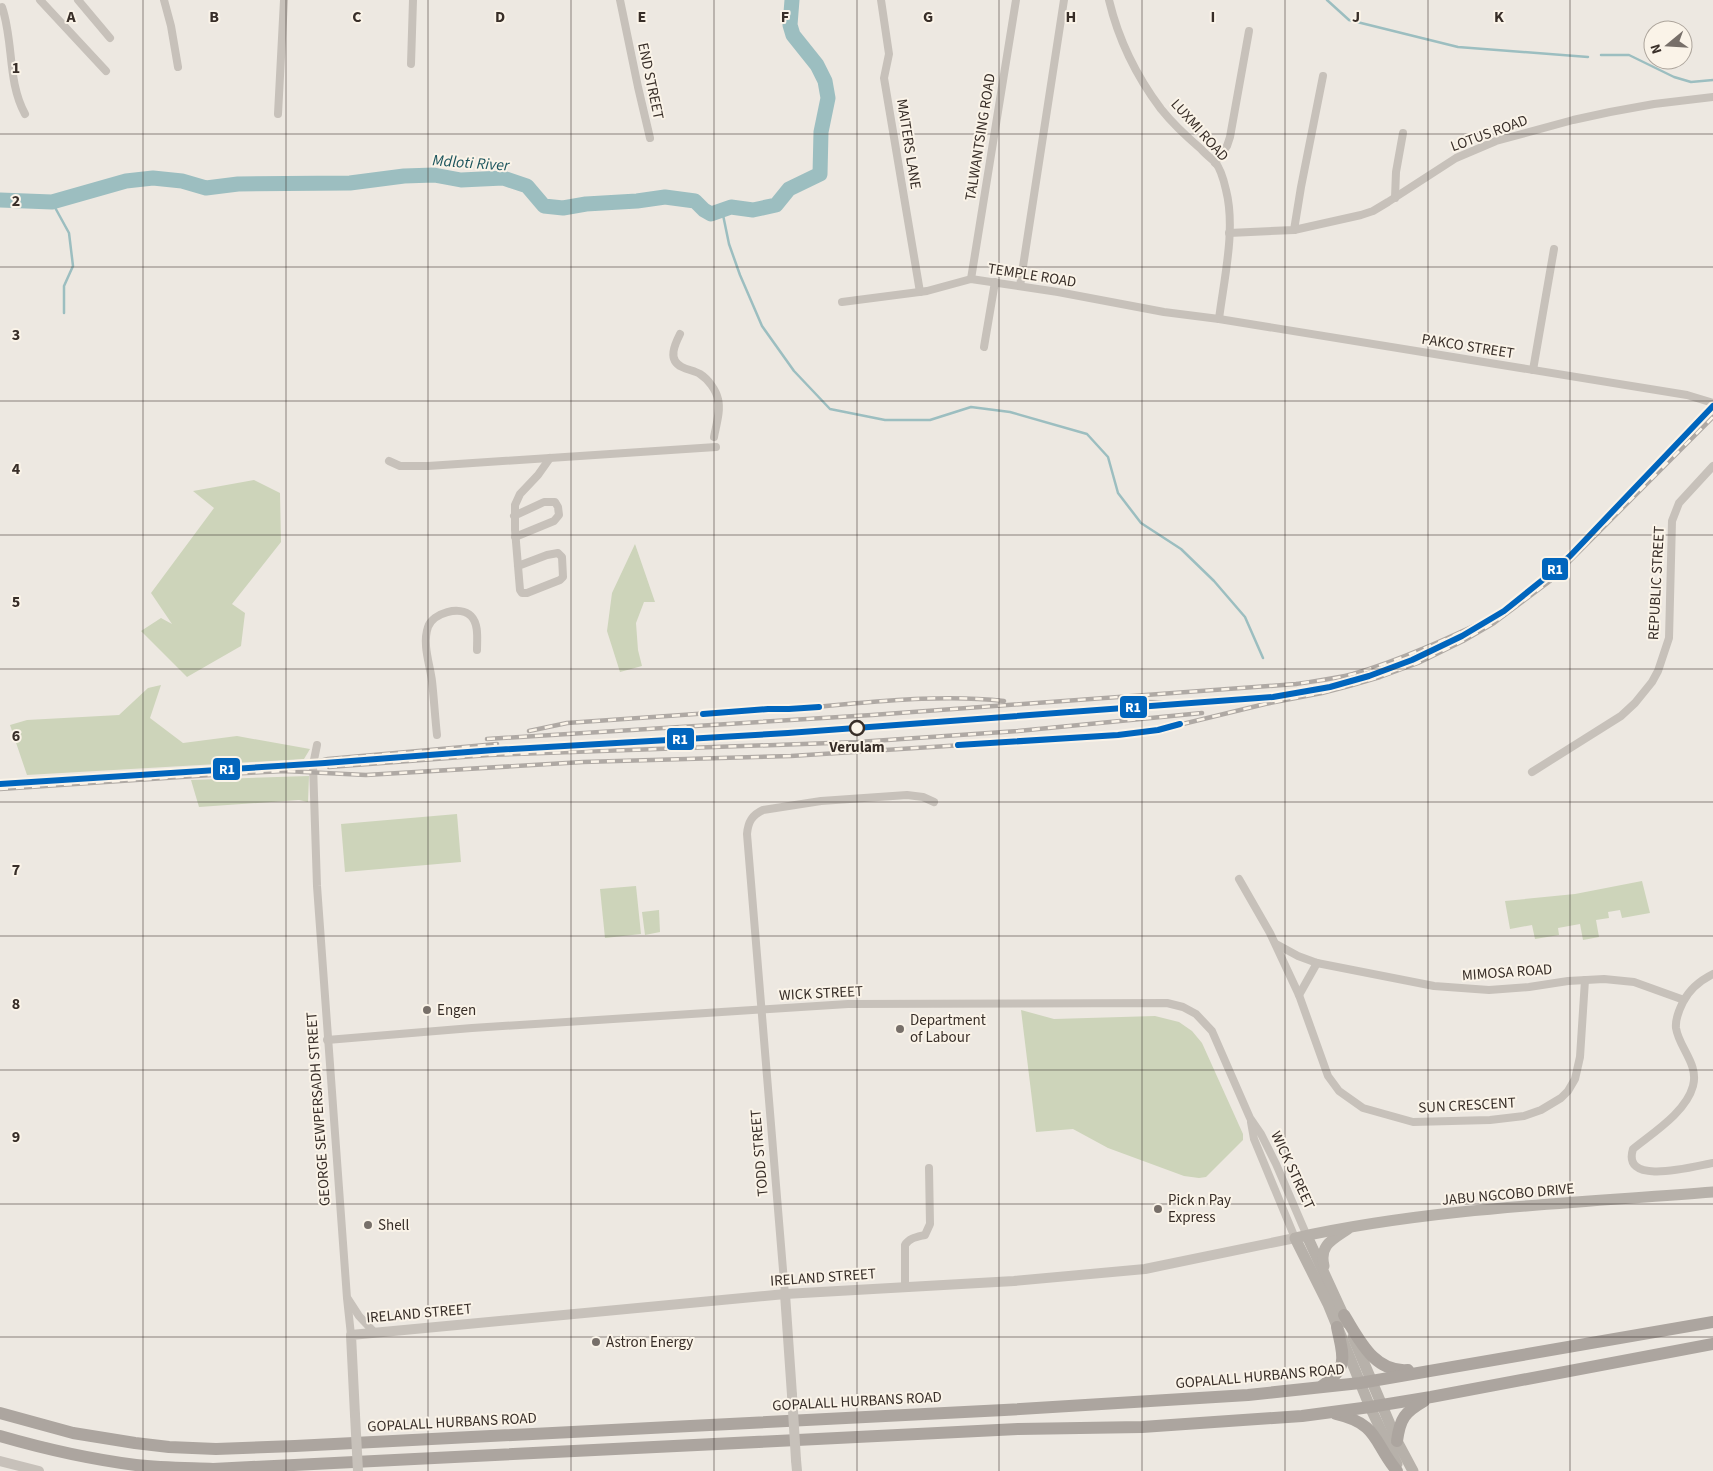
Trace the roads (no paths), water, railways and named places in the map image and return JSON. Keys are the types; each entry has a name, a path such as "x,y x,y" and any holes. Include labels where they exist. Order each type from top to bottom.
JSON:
{"main road":[{"name":"JABU NGCOBO DRIVE","path":"1295,1238 1354,1226 1432,1216 1528,1206 1713,1192"},
{"path":"1326,1277 1322,1257 1323,1251 1331,1240 1354,1226"},
{"path":"1307,1236 1344,1315 1366,1382 1401,1471"},
{"path":"1295,1238 1328,1304 1336,1327 1342,1356 1342,1365 1335,1377 1320,1387"},
{"path":"1344,1315 1369,1354 1378,1362 1400,1371 1456,1366"},
{"name":"GOPALALL HURBANS ROAD","path":"0,1413 73,1433 112,1440 169,1447 216,1449 1096,1405 1248,1395 1366,1382 1713,1322"},
{"path":"1336,1327 1366,1382"},
{"path":"0,1436 43,1448 109,1461 163,1467 213,1469 1018,1429 1142,1427 1242,1421 1376,1406 1713,1344"},
{"path":"1397,1441 1401,1421 1406,1414 1431,1397"},
{"path":"1376,1406 1413,1471"},
{"path":"1329,1412 1358,1420 1367,1427 1397,1471"}],"street":[{"path":"40,0 106,71"},
{"path":"78,0 110,38"},
{"path":"164,0 178,67"},
{"path":"278,114 284,0"},
{"path":"411,64 413,0"},
{"name":"END STREET","path":"620,0 650,138"},
{"name":"MAITERS LANE","path":"882,0 889,54 884,78 920,292"},
{"name":"TALWANTSING ROAD","path":"971,278 1016,0"},
{"path":"1020,286 1064,0"},
{"name":"LUXMI ROAD","path":"1109,0 1118,30 1138,73 1160,108 1215,163 1226,191 1229,212 1229,234 1219,319"},
{"path":"2,7 7,26 15,90 25,114"},
{"path":"1215,163 1227,146 1230,137 1249,31"},
{"path":"1294,230 1323,76"},
{"name":"LOTUS ROAD","path":"1229,234 1294,230 1361,215 1374,211 1456,158 1496,142 1573,120 1610,112 1654,104 1713,97"},
{"path":"1395,198 1396,172 1403,132"},
{"path":"1533,370 1554,249"},
{"name":"TEMPLE ROAD","path":"842,302 920,292 971,278 1164,312 1219,319"},
{"path":"984,347 995,282"},
{"name":"PAKCO STREET","path":"1219,319 1687,395 1710,402"},
{"path":"680,334 674,345 673,353 676,363 702,375 711,384 718,397 719,406 714,437"},
{"path":"389,461 400,466 421,466 716,447"},
{"path":"518,566 558,553 562,557 563,576 560,580 527,593 522,593 520,590 515,537 515,505 520,494 538,475 550,458"},
{"name":"REPUBLIC STREET","path":"1532,772 1616,720 1635,703 1652,682 1658,671 1669,638 1672,521 1680,503 1713,466"},
{"path":"514,516 549,501 555,502 558,507 558,515 554,521 515,537"},
{"path":"437,735 426,646 427,628 437,616 462,611 470,616 474,622 477,631 477,650"},
{"name":"GEORGE SEWPERSADH STREET","path":"317,745 313,765 317,886 327,1040 351,1335 358,1471"},
{"name":"TODD STREET","path":"796,1466 785,1294 747,834 749,823 756,814 763,810 821,800 907,795 923,797 934,802"},
{"name":"SUN CRESCENT","path":"1239,879 1276,944 1299,995 1328,1076 1339,1091 1354,1104 1371,1112 1413,1122 1490,1120 1524,1116 1555,1103 1572,1085 1579,1068 1585,980"},
{"name":"MIMOSA ROAD","path":"1276,944 1298,956 1317,963 1418,983 1463,989 1489,990 1604,979 1634,982 1684,1000"},
{"path":"1299,995 1317,963"},
{"path":"1713,974 1693,988 1684,1000 1676,1020 1676,1029 1692,1064 1694,1084 1690,1096 1674,1115 1634,1149 1631,1156 1633,1163 1638,1168 1657,1172 1713,1163"},
{"name":"WICK STREET","path":"327,1040 472,1028 848,1004 1167,1003 1183,1007 1196,1014 1212,1030 1250,1118 1261,1134 1276,1164 1307,1236"},
{"name":"WICK STREET","path":"1250,1118 1254,1139 1295,1238"},
{"path":"905,1287 904,1256 906,1243 914,1238 925,1235 930,1224 928,1168"},
{"name":"IRELAND STREET","path":"351,1335 785,1294 1014,1281 1145,1269 1295,1238"},
{"path":"347,1298 359,1316 374,1332"},
{"path":"0,1462 39,1471"}],"waterway":[{"name":"Mdloti River","path":"0,200 52,202 126,181 153,178 182,181 206,188 238,184 350,183 404,176 434,175 461,180 503,178 527,186 544,206 563,208 586,204 637,201 665,197 695,201 711,214 731,207 753,210 776,205 789,189 820,174 821,132 828,98 825,81 817,65 793,35 790,25 792,0"},
{"path":"1327,0 1349,20 1458,47 1588,57"},
{"path":"1601,55 1629,55 1674,77 1691,82 1713,80"},
{"path":"52,202 69,233 73,266 64,286 64,313"},
{"path":"722,210 729,244 762,326 794,371 830,409 885,420 930,420 971,407 1010,412 1087,434 1108,457 1118,493 1141,523 1181,549 1214,581 1245,617 1263,658"}],"railway":[{"path":"0,789 284,771 366,775 583,762 791,756 1118,735 1158,730 1265,704 1322,693 1380,677 1418,663 1463,641 1494,623 1550,581 1713,417"},
{"path":"487,739 872,715 1296,684 1339,677 1371,668 1423,649 1491,618"},
{"path":"529,731 567,723 789,709 896,700 950,698 1004,701"},
{"path":"1145,702 1199,703"},
{"path":"329,767 489,755 858,742 1018,731 1202,713"},
{"path":"303,765 328,759 497,744"}],"place":[{"name":"Verulam","path":"857,728"},
{"name":"Engen","path":"427,1010"},
{"name":"Department of Labour","path":"900,1029"},
{"name":"Pick n Pay Express","path":"1158,1209"},
{"name":"Shell","path":"368,1225"},
{"name":"Astron Energy","path":"596,1342"}]}
